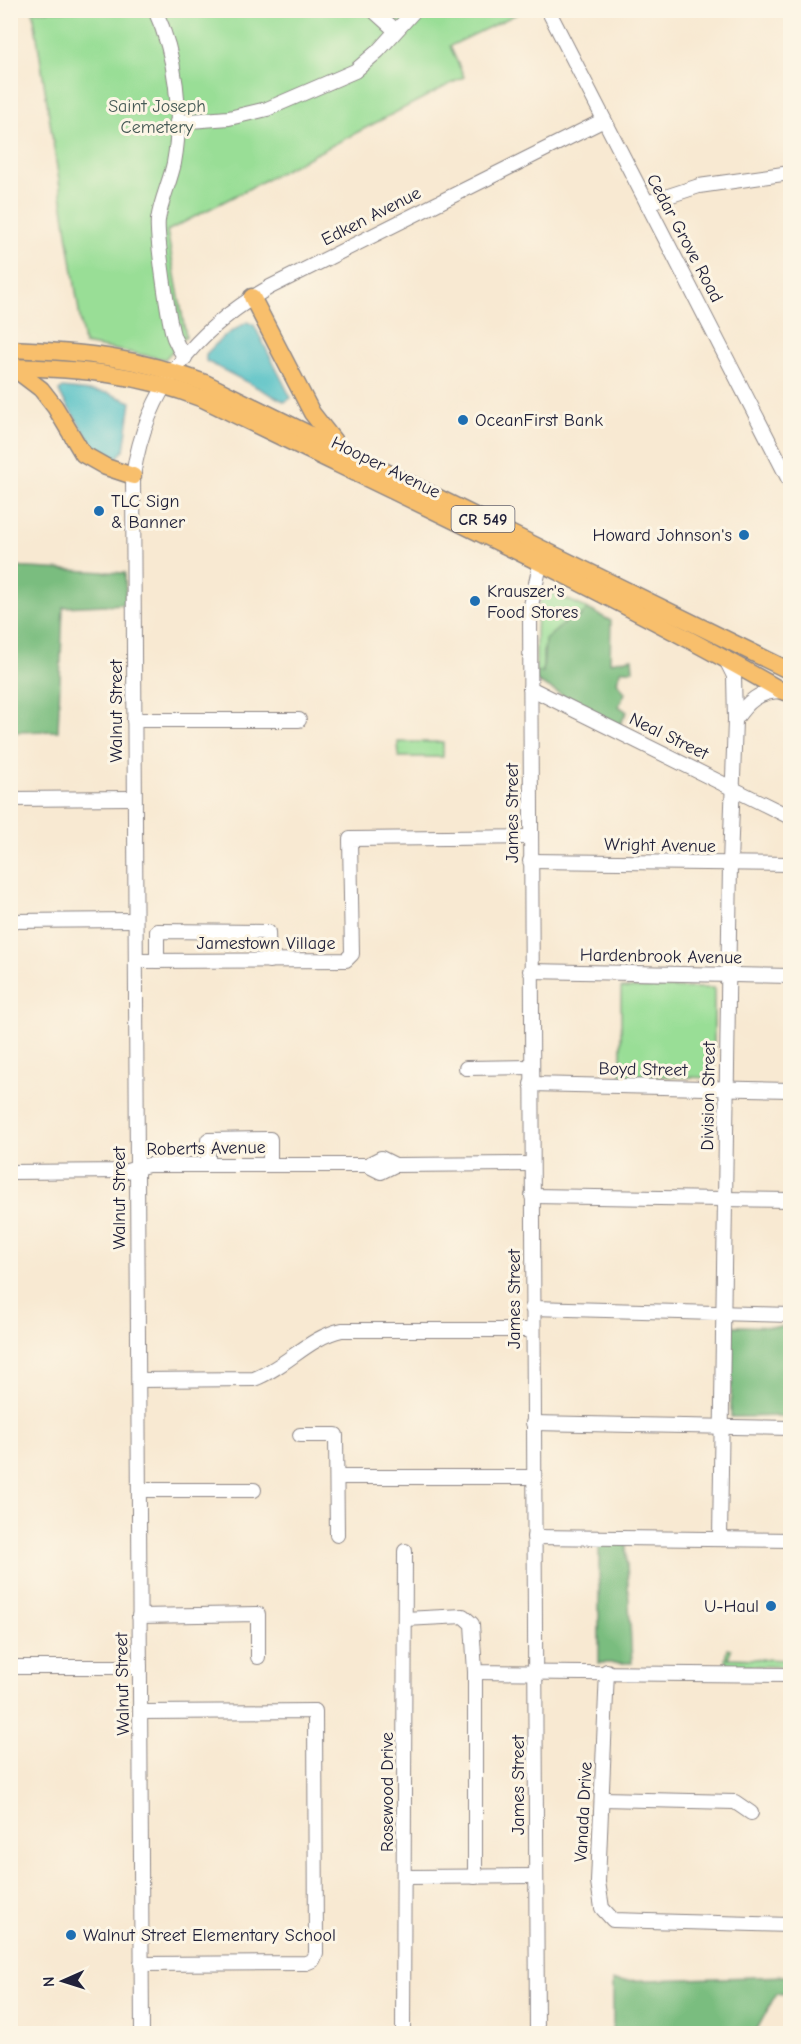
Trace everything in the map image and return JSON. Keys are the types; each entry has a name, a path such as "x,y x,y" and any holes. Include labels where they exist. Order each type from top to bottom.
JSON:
{"main road":[{"path":"252,297 312,413 324,432 341,448"},
{"name":"Hooper Avenue","path":"10,349 102,354 180,365 341,448 763,655 790,671"},
{"path":"11,367 41,389 83,454 105,467 133,476"},
{"name":"Hooper Avenue","path":"11,367 110,372 164,385 203,399 540,565 725,658 786,692"}],"street":[{"path":"155,10 168,38 175,84 177,122 174,163 164,193 158,223 173,337 180,365"},
{"path":"373,10 395,30"},
{"path":"177,122 229,118 267,109 355,71 378,51 415,10"},
{"name":"Cedar Grove Road","path":"548,10 790,482"},
{"name":"Edken Avenue","path":"180,365 203,336 230,312 252,297 604,120"},
{"path":"646,203 699,186 790,172"},
{"name":"Walnut Street","path":"142,2034 133,476 140,436 154,402 180,365"},
{"name":"James Street","path":"537,2034 530,610 540,565"},
{"path":"763,655 785,660 790,658"},
{"name":"Division Street","path":"720,1538 730,864 735,720 734,676 725,658"},
{"name":"Neal Street","path":"530,688 790,817"},
{"path":"735,720 753,698 768,691 786,692"},
{"path":"134,720 299,720"},
{"path":"10,799 134,798"},
{"name":"Jamestown Village","path":"136,961 346,960 352,954 350,839 530,837"},
{"name":"Wright Avenue","path":"530,861 790,864"},
{"path":"10,921 135,920"},
{"path":"157,961 157,931 268,932 269,961"},
{"name":"Hardenbrook Avenue","path":"530,971 790,976"},
{"path":"466,1068 531,1067"},
{"name":"Boyd Street","path":"531,1084 790,1090"},
{"path":"208,1165 208,1140 270,1139 270,1166"},
{"name":"Roberts Avenue","path":"10,1172 127,1172 137,1167 208,1165 367,1165 381,1158 395,1165 531,1164"},
{"path":"532,1196 790,1200"},
{"path":"532,1308 790,1315"},
{"path":"139,1380 254,1379 269,1374 329,1333 342,1330 532,1330"},
{"path":"533,1423 790,1428"},
{"path":"300,1435 336,1435 337,1535"},
{"path":"337,1477 534,1477"},
{"path":"139,1490 254,1490"},
{"path":"534,1537 790,1540"},
{"name":"Rosewood Drive","path":"403,2034 405,1551"},
{"path":"139,1616 258,1614 258,1657"},
{"path":"405,1619 463,1616 472,1624 475,1672 475,1877"},
{"path":"10,1667 140,1666"},
{"path":"475,1672 607,1671 790,1675"},
{"name":"Vanada Drive","path":"607,1671 598,1882 602,1908 613,1920 790,1925"},
{"path":"141,1712 315,1711 316,1954 313,1960 306,1963 141,1964"},
{"path":"602,1799 735,1802 751,1813"},
{"path":"405,1877 536,1876"}],"green space":[{"name":"Saint Joseph Cemetery","path":"33,11 523,11 450,46 464,77 167,231 186,336 165,359 84,344"},
{"path":"11,567 125,573 126,604 63,607 58,731 11,732"},
{"path":"547,590 588,609 578,618 567,621 543,651 543,672 536,672 537,616 542,596"},
{"path":"588,609 611,621 610,662 632,658 633,670 622,670 617,681 625,693 619,706 627,712 619,726 536,681 536,672 543,672 545,640 567,621 578,618"},
{"path":"398,742 443,742 443,757 399,757"},
{"path":"621,988 714,988 714,1078 621,1075"},
{"path":"732,1326 790,1327 790,1416 731,1417"},
{"path":"599,1542 626,1543 632,1663 599,1663"},
{"path":"727,1649 731,1650 728,1658 790,1660 790,1667 728,1665 725,1661"},
{"path":"790,1976 790,1993 776,1994 755,2033 613,2033 613,1981"}],"water":[{"path":"247,322 254,325 291,398 285,402 206,361 206,354 223,337"},
{"path":"63,388 108,393 131,402 124,450 114,461 96,450 61,396 59,391"}],"place":[{"name":"OceanFirst Bank","path":"463,420"},
{"name":"TLC Sign & Banner","path":"99,511"},
{"name":"Howard Johnson's","path":"744,535"},
{"name":"Krauszer's Food Stores","path":"475,601"},
{"name":"U-Haul","path":"771,1606"},
{"name":"Walnut Street Elementary School","path":"71,1935"}]}
